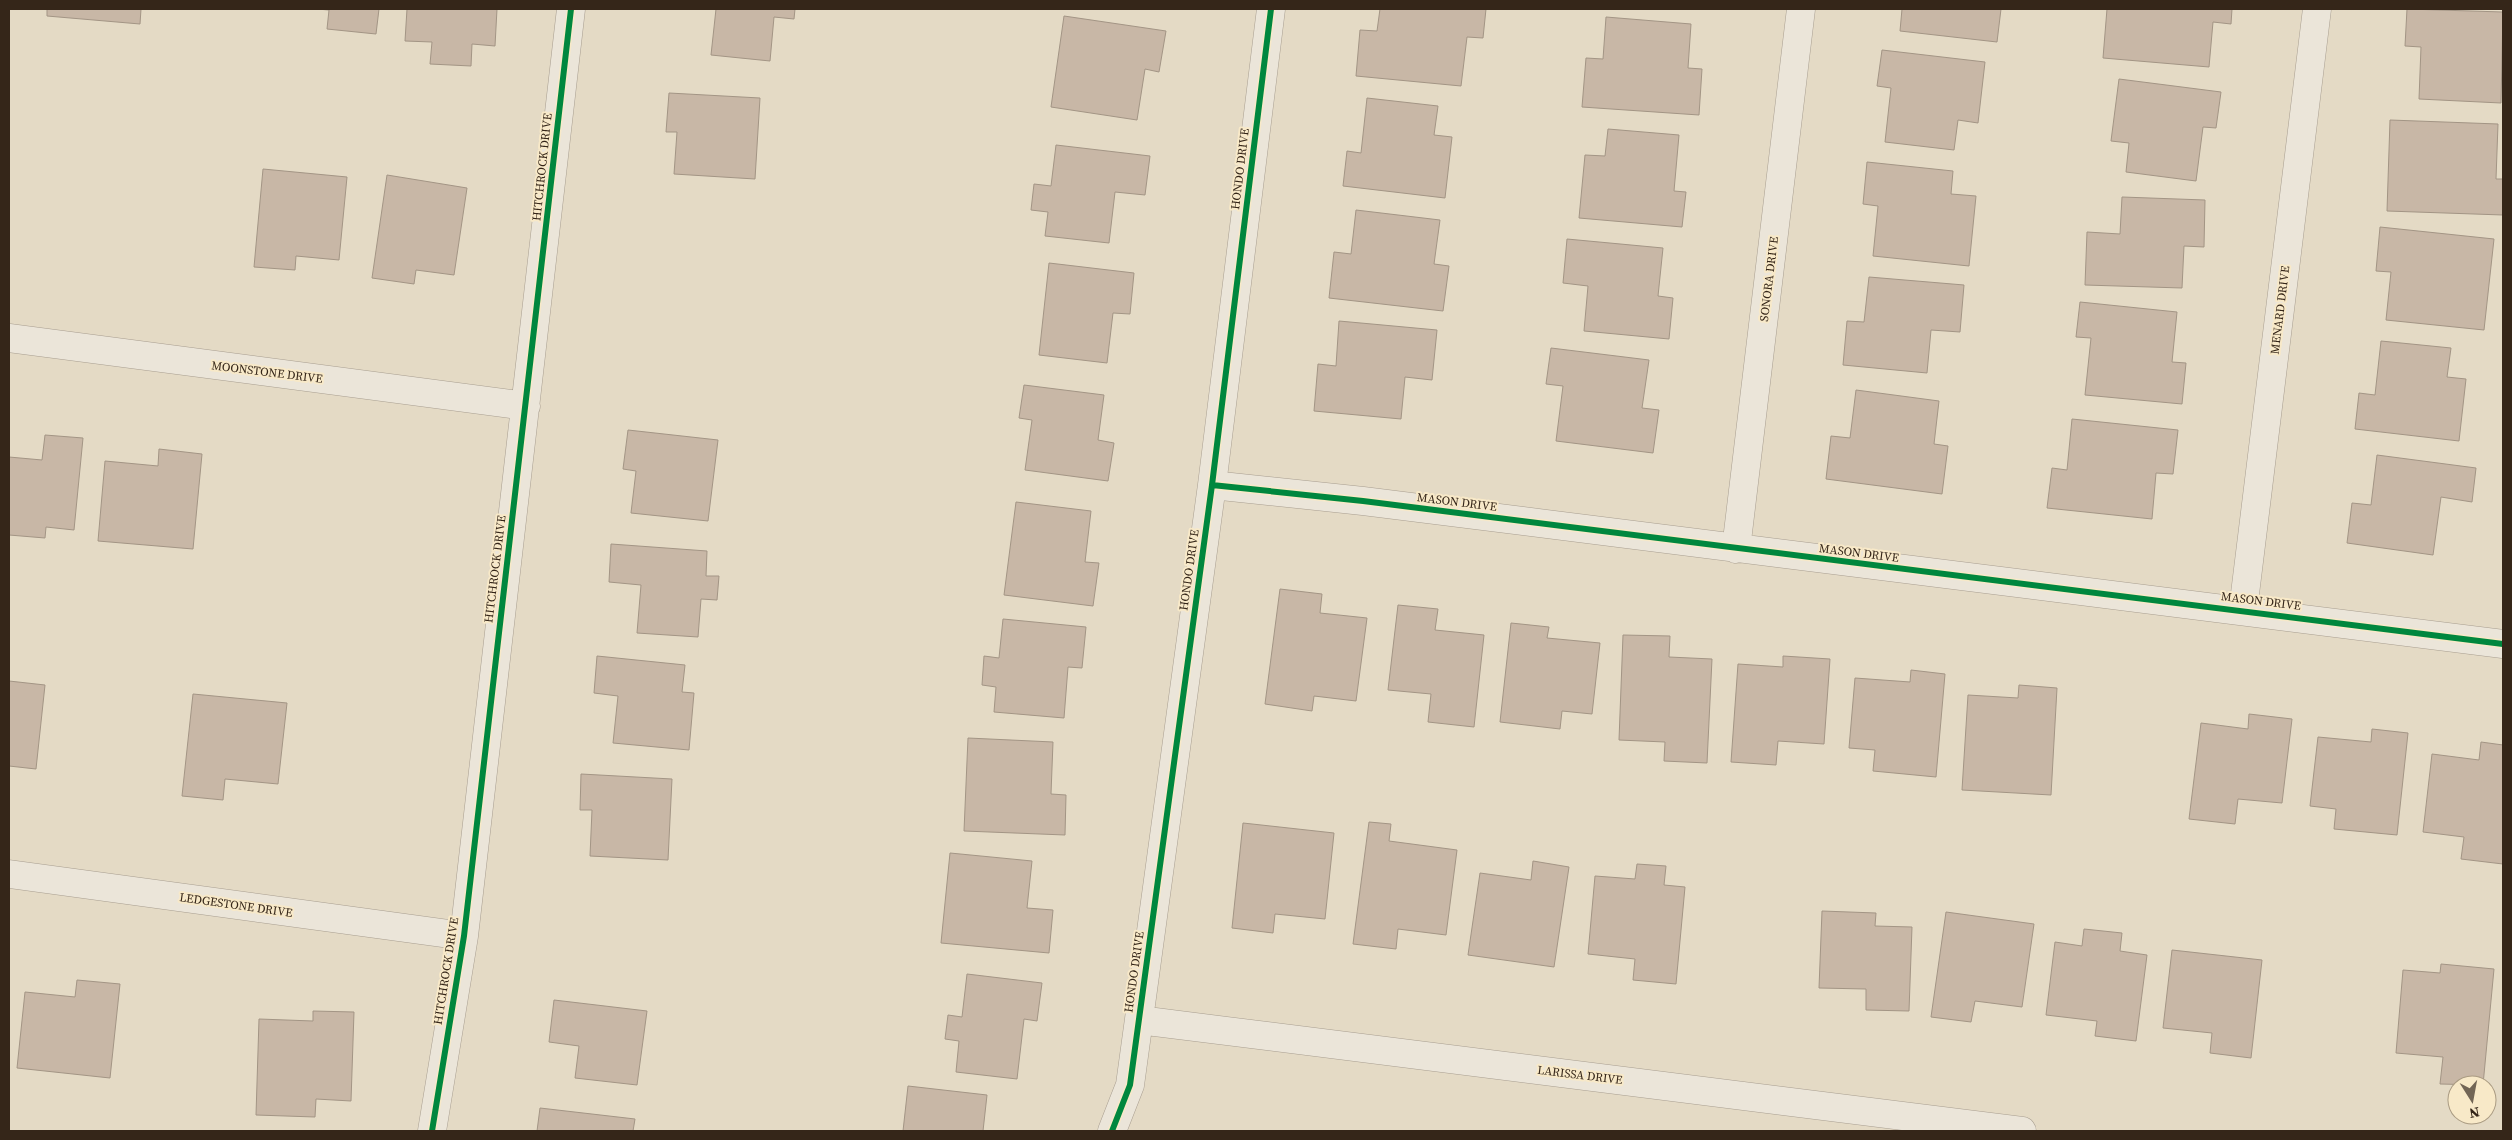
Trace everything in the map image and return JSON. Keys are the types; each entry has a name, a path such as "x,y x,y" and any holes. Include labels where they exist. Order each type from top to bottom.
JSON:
{"street":[{"name":"HITCHROCK DRIVE","path":"432,1131 464,936 571,9"},
{"name":"HONDO DRIVE","path":"1112,1131 1130,1085 1212,485 1271,9"},
{"name":"SONORA DRIVE","path":"1736,549 1801,9"},
{"name":"MENARD DRIVE","path":"2243,610 2317,9"},
{"name":"MOONSTONE DRIVE","path":"9,338 526,406"},
{"name":"MASON DRIVE","path":"1212,485 1363,501 2503,644"},
{"name":"LEDGESTONE DRIVE","path":"9,874 464,936"},
{"name":"LARISSA DRIVE","path":"1139,1020 2022,1131"}],"building":[{"path":"47,9 141,9 140,24 47,16"},
{"path":"317,9 379,9 376,34 327,29 329,10"},
{"path":"407,9 497,9 495,46 472,44 471,66 430,64 432,42 405,41"},
{"path":"716,9 795,9 794,19 774,17 770,61 711,55"},
{"path":"1380,9 1486,9 1483,38 1467,37 1461,86 1356,76 1360,30 1377,31"},
{"path":"1902,9 2001,9 1997,42 1900,31"},
{"path":"2107,9 2232,9 2231,24 2213,22 2209,67 2103,58"},
{"path":"2407,9 2503,12 2501,103 2419,99 2421,47 2405,46"},
{"path":"1064,16 1166,31 1159,72 1145,69 1137,120 1051,107"},
{"path":"1606,17 1691,24 1688,68 1702,69 1699,115 1582,107 1586,58 1603,59"},
{"path":"1882,50 1985,62 1978,123 1958,120 1954,150 1885,142 1891,88 1877,86"},
{"path":"2119,79 2221,92 2216,128 2203,127 2196,181 2126,172 2129,143 2111,141"},
{"path":"669,93 760,98 755,179 674,174 677,132 666,132"},
{"path":"1367,98 1438,106 1434,135 1452,137 1445,198 1343,186 1347,151 1361,153"},
{"path":"2390,120 2498,124 2496,179 2503,179 2503,215 2387,211"},
{"path":"1608,129 1679,135 1674,191 1686,192 1682,227 1579,218 1585,155 1605,156"},
{"path":"1056,145 1150,156 1145,195 1115,192 1109,243 1045,236 1048,212 1031,210 1034,184 1051,186"},
{"path":"1867,162 1953,171 1951,194 1976,196 1969,266 1873,256 1878,206 1863,204"},
{"path":"263,169 347,177 339,260 296,256 295,270 254,267"},
{"path":"387,175 467,188 454,275 416,270 414,284 372,278"},
{"path":"2122,197 2205,200 2204,247 2184,246 2182,288 2085,285 2087,232 2120,234"},
{"path":"1356,210 1440,220 1434,264 1449,266 1443,311 1329,298 1334,252 1351,254"},
{"path":"2380,227 2494,239 2484,330 2386,320 2391,272 2376,271"},
{"path":"1567,239 1663,248 1658,296 1673,298 1669,339 1584,331 1588,286 1563,283"},
{"path":"1049,263 1134,273 1130,314 1113,313 1107,363 1039,355"},
{"path":"1869,277 1964,285 1960,332 1931,330 1927,373 1843,365 1847,321 1864,322"},
{"path":"2080,302 2177,312 2172,362 2186,363 2182,404 2085,395 2091,338 2076,337"},
{"path":"1339,321 1437,330 1432,380 1405,377 1401,419 1314,411 1318,364 1336,366"},
{"path":"2381,341 2451,348 2447,377 2466,379 2459,441 2355,429 2359,393 2375,395"},
{"path":"1551,348 1649,360 1642,408 1659,410 1653,453 1556,441 1563,386 1546,384"},
{"path":"1024,385 1104,395 1098,440 1114,443 1108,481 1025,470 1032,420 1019,418"},
{"path":"1856,390 1939,401 1934,444 1948,446 1942,494 1826,479 1831,436 1850,438"},
{"path":"2072,419 2178,430 2173,474 2156,473 2152,519 2047,508 2052,468 2067,470"},
{"path":"628,430 718,440 708,521 631,513 636,471 623,469"},
{"path":"45,435 83,438 74,530 46,527 45,538 9,535 9,457 42,460"},
{"path":"159,449 202,454 193,549 98,541 105,461 158,466"},
{"path":"2377,455 2476,468 2472,502 2441,497 2433,555 2347,543 2352,503 2371,505"},
{"path":"1016,502 1091,511 1085,562 1099,563 1093,606 1004,595"},
{"path":"611,544 707,551 706,576 719,576 717,600 701,599 698,637 637,633 641,585 609,582"},
{"path":"1280,589 1322,594 1320,613 1367,618 1356,701 1314,696 1312,711 1265,704"},
{"path":"1398,605 1438,609 1435,630 1484,635 1474,727 1428,722 1431,694 1388,690"},
{"path":"1003,619 1086,627 1082,668 1068,667 1064,718 994,712 996,687 982,685 984,656 999,658"},
{"path":"1511,623 1549,627 1547,638 1600,643 1592,714 1562,711 1560,729 1500,722"},
{"path":"1623,635 1670,636 1669,657 1712,659 1707,763 1664,761 1665,742 1619,740"},
{"path":"597,656 685,665 682,692 694,693 689,750 613,743 618,696 594,693"},
{"path":"1783,656 1830,659 1824,744 1778,741 1776,765 1731,762 1738,664 1783,667"},
{"path":"1911,670 1945,674 1936,777 1873,771 1875,750 1849,748 1855,678 1910,682"},
{"path":"9,681 45,685 36,769 9,766"},
{"path":"2019,685 2057,688 2051,795 1962,790 1968,695 2018,698"},
{"path":"193,694 287,703 278,784 225,779 223,800 182,796"},
{"path":"2249,714 2292,719 2282,803 2238,799 2235,824 2189,819 2201,723 2248,729"},
{"path":"2372,729 2408,733 2397,835 2334,829 2336,809 2310,806 2318,737 2371,742"},
{"path":"968,738 1053,742 1051,794 1066,795 1065,835 964,831"},
{"path":"2481,742 2503,745 2503,864 2461,859 2464,837 2423,832 2432,754 2479,760"},
{"path":"581,774 672,779 668,860 590,856 592,810 580,810"},
{"path":"1369,822 1391,824 1389,841 1457,850 1446,935 1398,929 1396,949 1353,944"},
{"path":"1243,823 1334,833 1325,919 1275,914 1273,933 1232,928"},
{"path":"950,853 1032,861 1027,908 1053,910 1049,953 941,943"},
{"path":"1533,861 1569,867 1554,967 1468,955 1480,873 1531,880"},
{"path":"1637,864 1666,866 1664,885 1685,887 1676,984 1633,980 1635,959 1588,954 1595,876 1635,879"},
{"path":"1822,911 1876,913 1875,926 1912,927 1909,1011 1866,1010 1866,989 1819,988"},
{"path":"1946,912 2034,924 2022,1007 1975,1001 1971,1022 1931,1017"},
{"path":"2084,929 2122,933 2120,951 2147,955 2136,1041 2095,1036 2097,1021 2046,1015 2055,942 2082,946"},
{"path":"2172,950 2262,960 2251,1058 2210,1053 2212,1033 2163,1028"},
{"path":"2441,964 2494,969 2484,1075 2447,1075 2447,1084 2440,1084 2443,1057 2396,1053 2403,970 2440,973"},
{"path":"967,974 1042,983 1037,1021 1024,1019 1017,1079 956,1072 959,1041 945,1039 948,1015 962,1017"},
{"path":"77,980 120,984 110,1078 17,1068 25,992 75,997"},
{"path":"554,1000 647,1011 637,1085 575,1078 579,1046 549,1042"},
{"path":"313,1011 354,1012 351,1101 316,1099 315,1117 256,1115 259,1019 313,1021"},
{"path":"908,1086 987,1095 983,1131 903,1131"},
{"path":"540,1108 635,1119 633,1131 537,1131"}],"cycle path":[{"path":"432,1131 464,936 571,9"},
{"path":"1112,1131 1130,1085 1212,485 1271,9"},
{"path":"1212,485 1363,501 2503,644"}]}
